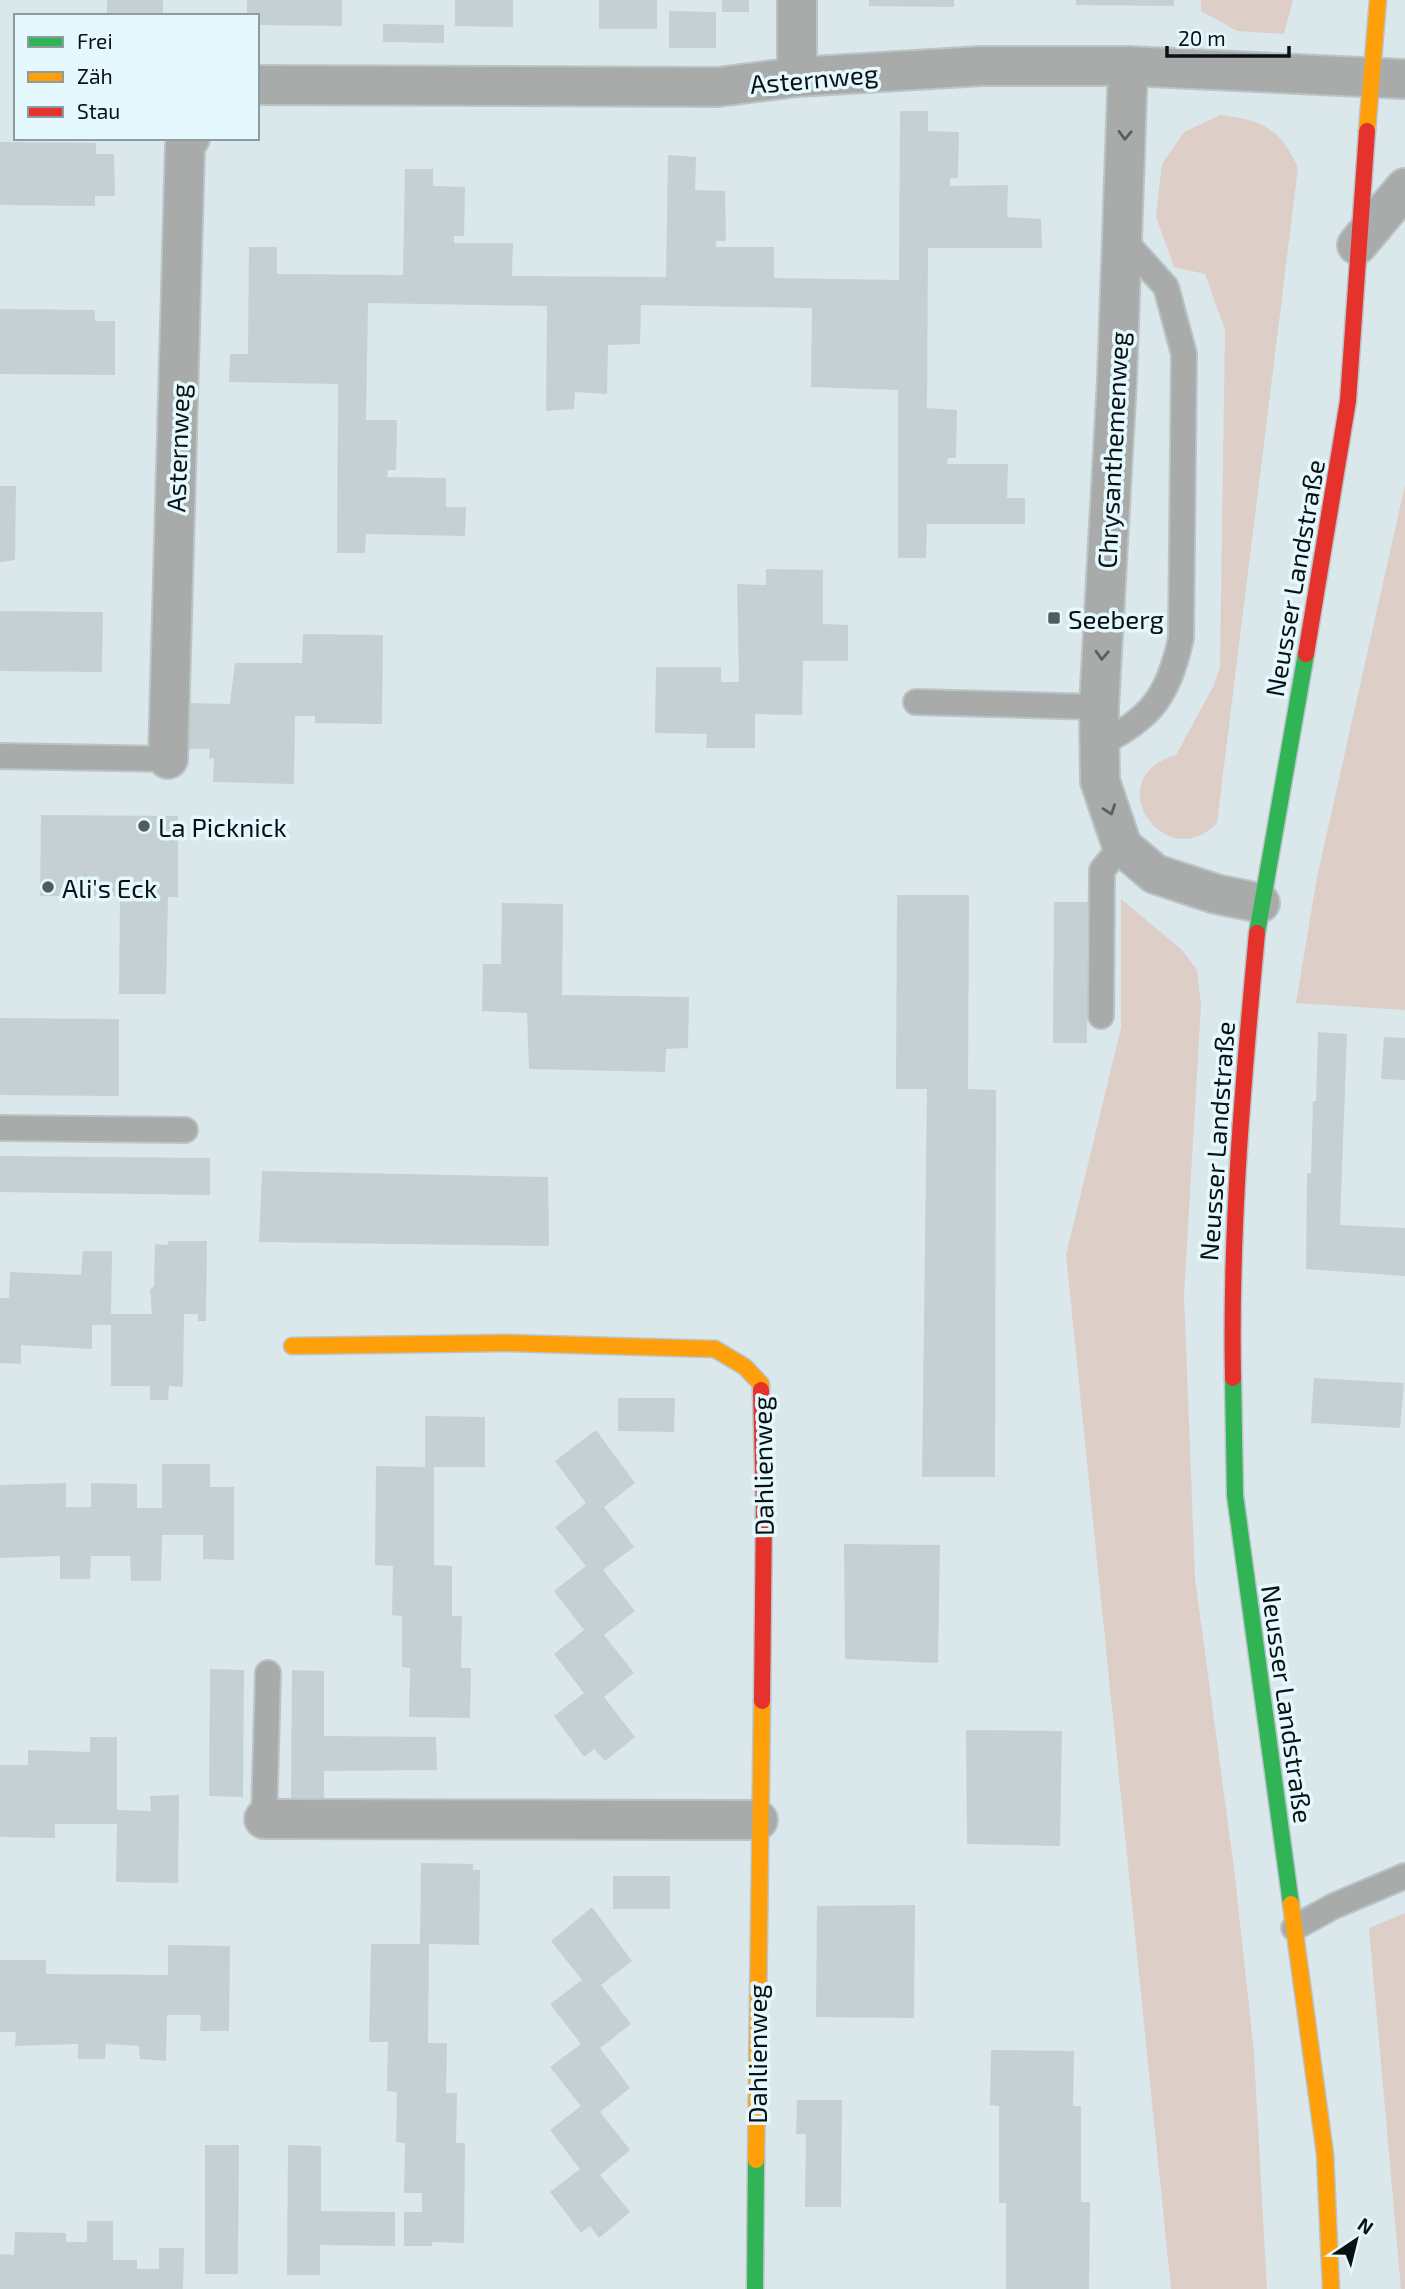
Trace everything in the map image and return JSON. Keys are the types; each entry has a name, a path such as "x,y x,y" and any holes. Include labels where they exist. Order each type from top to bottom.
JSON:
{"main road":[{"name":"Neusser Landstraße","path":"1331,2289 1325,2154 1236,1495 1231,1267 1238,1137 1260,903 1324,558 1346,414 1357,244 1388,78 1378,0"},
{"name":"Dahlienweg","path":"292,1346 506,1343 715,1349 745,1367 761,1384 764,1506 758,1820 755,2289"}],"street":[{"path":"797,0 797,77"},
{"name":"Asternweg","path":"259,85 718,87 797,77 982,66 1128,66 1388,78"},
{"name":"Chrysanthemenweg","path":"1122,846 1100,781 1099,725 1128,66"},
{"name":"Asternweg","path":"168,759 185,145 189,140"},
{"path":"1357,244 1405,188"},
{"path":"1122,846 1155,874 1216,894 1260,903"},
{"path":"264,1819 758,1820"}],"lane":[{"path":"916,702 1131,729 1157,700 1174,671 1181,638 1184,354 1166,287 1122,239"},
{"path":"0,756 168,759"},
{"path":"1101,1016 1102,870 1122,846"},
{"path":"0,1128 185,1130"},
{"path":"264,1819 268,1673"},
{"path":"1294,1928 1334,1906 1405,1876"}],"shaded area":[{"path":"1201,0 1293,0 1284,34 1237,31 1201,11"},
{"path":"1220,115 1247,120 1268,128 1284,144 1298,168 1217,823 1197,837 1178,838 1161,831 1147,818 1140,801 1141,783 1153,767 1176,755 1214,685 1220,667 1225,330 1205,274 1174,267 1156,217 1162,164 1184,132"},
{"path":"1405,485 1405,1010 1296,1003 1317,877"},
{"path":"1121,899 1181,949 1197,970 1201,1006 1184,1295 1195,1578 1235,1876 1254,2053 1267,2289 1171,2289 1066,1255 1121,1028"},
{"path":"1405,1913 1405,2289 1401,2289 1369,1928"}],"building":[{"path":"107,0 163,0 163,14 107,14"},
{"path":"247,0 342,0 342,26 259,25 259,14 247,14"},
{"path":"455,0 513,0 513,27 455,26"},
{"path":"599,0 657,0 657,29 599,29"},
{"path":"722,0 749,0 749,12 722,12"},
{"path":"869,0 954,0 954,7 869,6"},
{"path":"1076,0 1174,0 1174,6 1076,5"},
{"path":"669,11 716,12 716,48 669,48"},
{"path":"383,24 444,25 444,43 383,42"},
{"path":"900,111 928,111 928,131 959,132 958,178 950,178 950,186 1008,185 1007,217 1041,219 1042,248 928,248 927,408 957,410 956,458 948,458 947,464 1008,464 1007,498 1025,498 1025,524 927,524 926,558 898,558 898,390 811,387 812,308 641,305 640,344 608,345 607,394 575,392 574,409 546,411 547,306 368,303 366,420 397,420 396,470 388,470 387,477 446,478 446,507 466,507 465,536 366,534 365,553 337,553 338,384 229,382 230,354 248,354 249,247 277,247 277,274 403,275 405,169 433,169 433,186 465,187 464,236 454,236 454,243 513,243 512,276 666,277 668,155 696,157 695,190 725,191 726,241 716,241 716,247 774,247 774,278 899,280"},
{"path":"0,142 96,143 96,154 114,154 115,196 95,196 95,206 0,205"},
{"path":"0,309 95,310 95,321 115,321 115,375 0,374"},
{"path":"0,486 16,486 15,560 3,562 0,562"},
{"path":"766,569 823,570 823,624 848,625 848,661 803,661 802,715 755,714 755,748 706,748 707,734 655,733 656,667 721,667 721,682 739,682 737,584 766,585"},
{"path":"0,611 103,612 102,672 0,671"},
{"path":"303,634 383,635 382,724 315,723 315,716 295,716 294,784 213,782 214,758 209,759 210,749 185,749 186,703 230,704 235,663 302,663"},
{"path":"41,815 178,816 178,897 168,897 166,994 119,994 120,896 40,896"},
{"path":"897,895 969,895 968,1089 996,1090 995,1477 922,1477 927,1089 896,1089"},
{"path":"1054,902 1088,902 1087,1043 1053,1043"},
{"path":"502,903 563,904 562,995 689,997 688,1048 666,1049 665,1072 529,1069 527,1013 482,1011 483,964 501,964"},
{"path":"0,1018 119,1019 119,1096 0,1095"},
{"path":"1318,1032 1347,1034 1340,1225 1405,1228 1405,1276 1306,1269 1307,1173 1311,1173"},
{"path":"1384,1037 1405,1038 1405,1080 1381,1079"},
{"path":"0,1156 210,1158 210,1195 0,1192"},
{"path":"262,1171 548,1177 549,1246 259,1242"},
{"path":"168,1241 207,1241 206,1321 198,1321 198,1314 184,1314 183,1387 169,1386 168,1400 150,1400 150,1386 111,1386 111,1325 92,1325 92,1349 21,1345 21,1364 0,1363 0,1298 9,1298 10,1272 81,1275 83,1251 112,1251 111,1314 152,1314 150,1290 154,1286 155,1244 168,1245"},
{"path":"1314,1378 1404,1383 1400,1428 1311,1423"},
{"path":"618,1398 675,1398 674,1432 618,1431"},
{"path":"425,1416 485,1417 485,1467 434,1467 434,1565 452,1566 452,1616 462,1616 461,1668 471,1668 470,1718 409,1717 410,1668 402,1667 402,1616 392,1615 393,1566 375,1565 376,1466 425,1467"},
{"path":"596,1430 635,1483 604,1507 634,1547 603,1570 635,1611 604,1635 634,1673 604,1697 635,1737 605,1761 594,1749 584,1757 554,1716 584,1693 554,1654 584,1630 554,1591 586,1566 555,1527 586,1503 555,1461"},
{"path":"162,1464 210,1464 210,1487 234,1487 234,1560 203,1559 203,1535 162,1535 161,1581 131,1581 130,1556 91,1556 90,1579 60,1579 60,1556 0,1558 0,1485 66,1483 66,1507 91,1507 91,1483 137,1484 137,1508 162,1508"},
{"path":"844,1544 940,1545 938,1663 845,1659"},
{"path":"210,1669 244,1670 243,1797 209,1796"},
{"path":"292,1670 324,1671 324,1736 436,1737 437,1770 324,1771 324,1799 291,1799"},
{"path":"966,1730 1062,1731 1060,1846 967,1844"},
{"path":"90,1737 117,1737 117,1810 151,1811 150,1796 179,1795 178,1883 116,1882 117,1824 55,1824 55,1838 0,1837 0,1765 28,1765 28,1750 90,1752"},
{"path":"421,1863 473,1864 473,1870 480,1870 479,1945 429,1944 428,2043 447,2043 446,2093 457,2093 456,2143 465,2143 464,2243 432,2242 432,2246 404,2246 404,2212 422,2212 422,2193 404,2193 405,2143 396,2142 397,2092 387,2091 388,2042 369,2042 371,1944 420,1944"},
{"path":"613,1876 670,1876 670,1909 613,1909"},
{"path":"915,1905 914,2018 816,2017 817,1906"},
{"path":"592,1907 632,1961 601,1985 631,2024 600,2048 630,2088 600,2112 630,2150 600,2175 630,2212 599,2238 590,2226 581,2233 550,2192 580,2169 550,2130 581,2106 550,2067 581,2044 550,2004 582,1980 551,1941"},
{"path":"168,1945 230,1946 229,2031 200,2031 201,2015 167,2015 166,2061 140,2059 139,2046 106,2044 105,2059 78,2059 78,2044 15,2046 16,2032 0,2032 0,1960 46,1960 46,1974 168,1975"},
{"path":"991,2050 1074,2051 1073,2106 1081,2106 1081,2202 1090,2202 1089,2289 1006,2289 1006,2203 999,2203 999,2106 990,2105"},
{"path":"797,2100 842,2100 841,2207 805,2207 806,2134 796,2134"},
{"path":"205,2145 239,2145 238,2274 205,2274"},
{"path":"288,2145 321,2146 321,2211 395,2212 395,2246 320,2245 320,2275 287,2275"},
{"path":"87,2221 113,2221 113,2260 137,2260 137,2269 159,2269 159,2248 184,2248 183,2289 0,2289 0,2254 14,2255 15,2232 66,2233 66,2242 87,2242"}],"traffic: fast":[{"path":"1257,933 1306,654"},
{"path":"1233,1378 1235,1495 1291,1904"},
{"path":"755,2289 756,2160"}],"traffic: slow":[{"path":"1367,131 1378,0"},
{"path":"292,1346 506,1343 715,1349 745,1367 761,1384 761,1390"},
{"path":"756,2160 762,1701"},
{"path":"1291,1904 1325,2154 1331,2289"}],"traffic: jam":[{"path":"1306,654 1348,401 1367,131"},
{"path":"1233,1378 1236,1211 1242,1100 1257,933"},
{"path":"761,1390 764,1506 762,1701"}],"place":[{"name":"Seeberg","path":"1054,618"},
{"name":"La Picknick","path":"144,826"},
{"name":"Ali's Eck","path":"48,887"}]}
